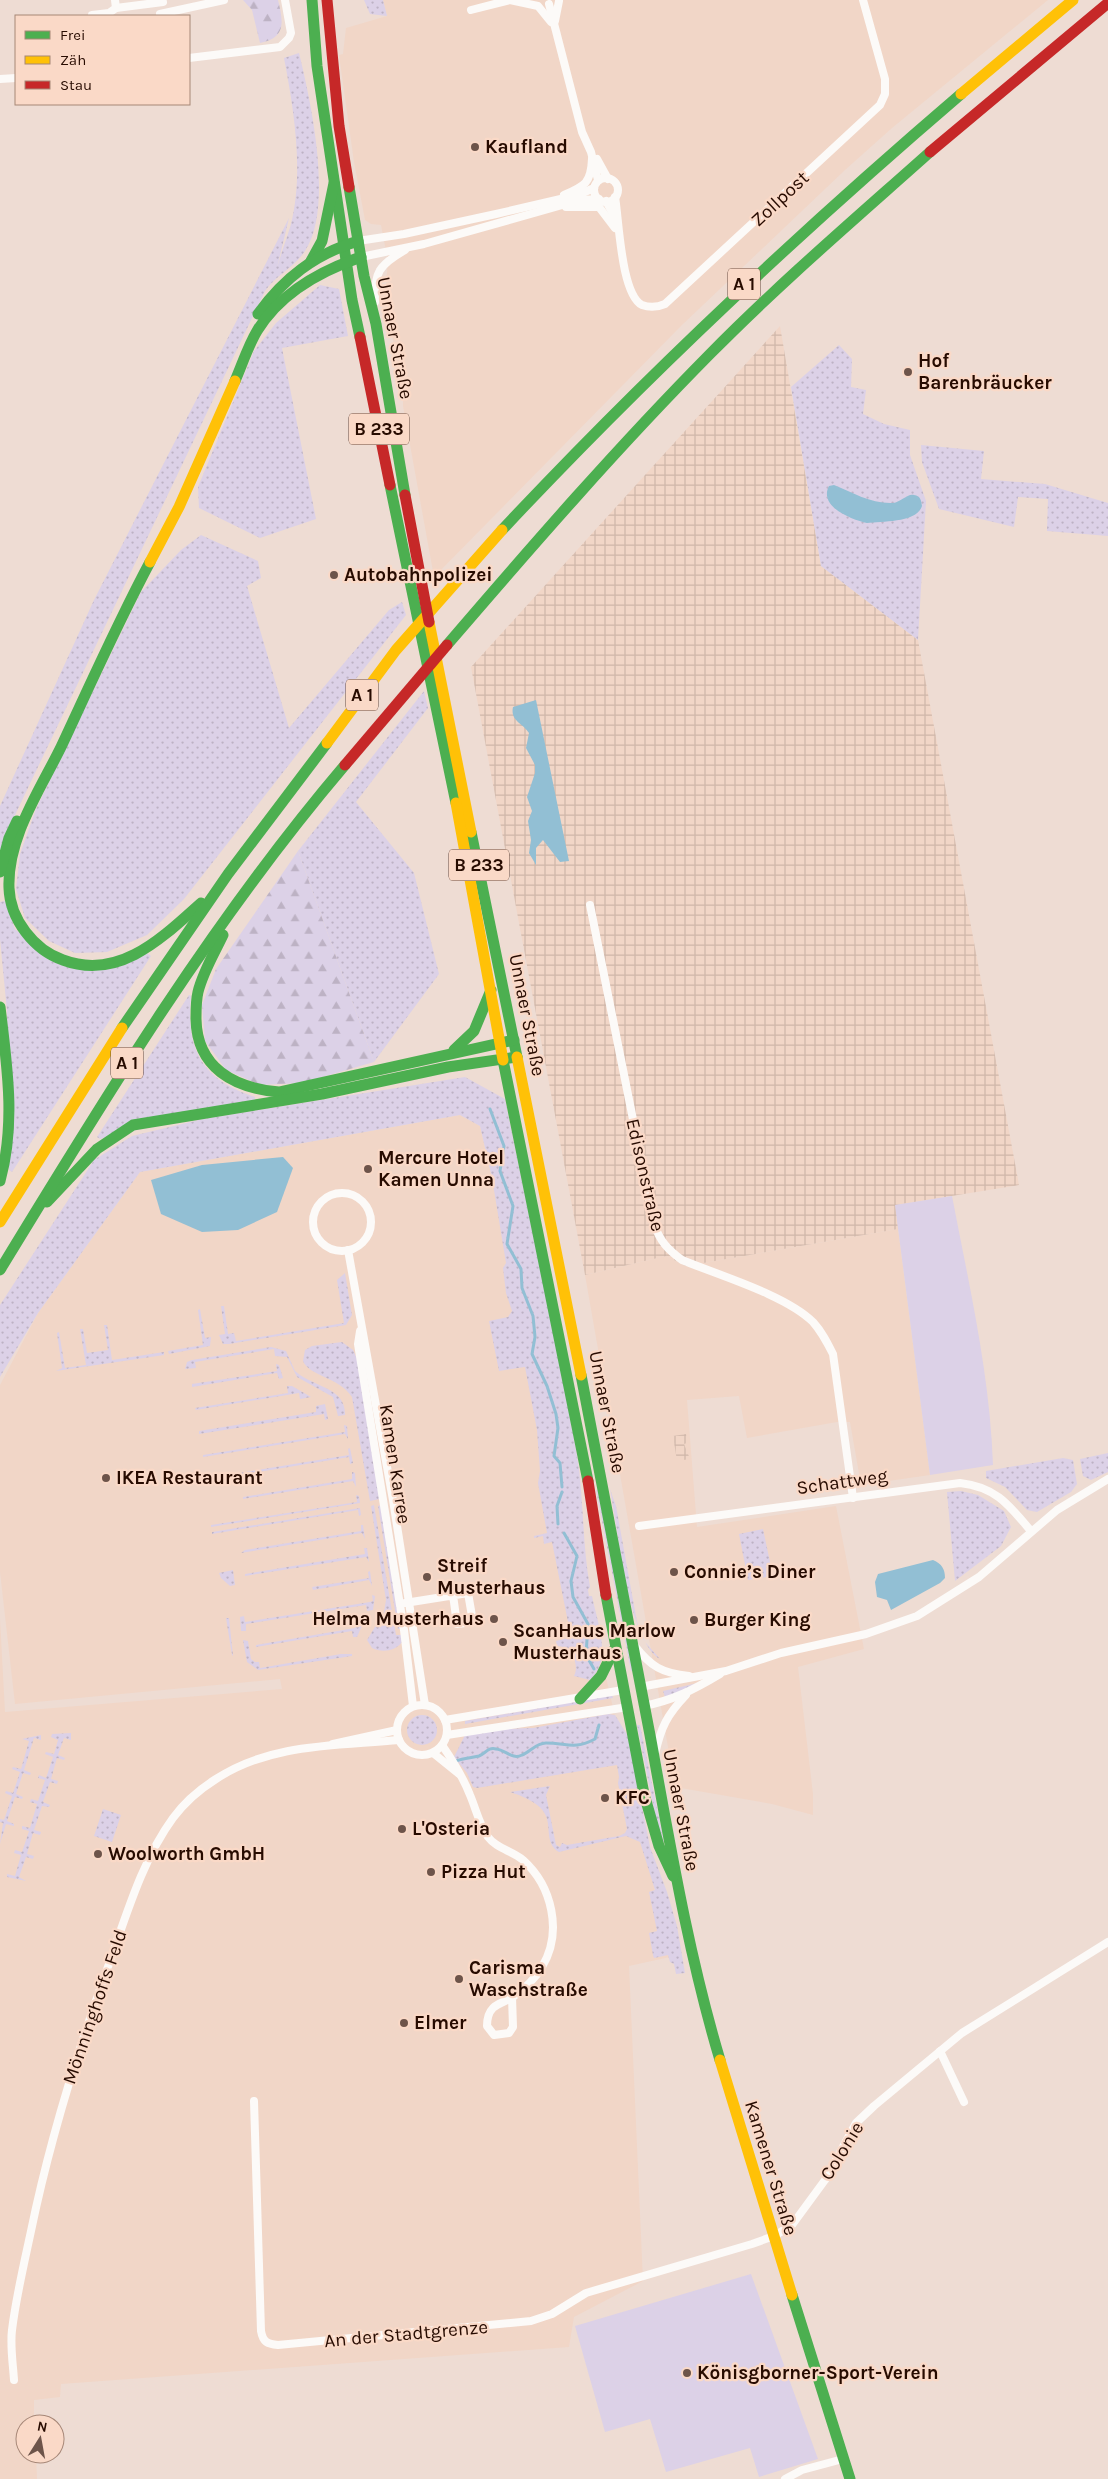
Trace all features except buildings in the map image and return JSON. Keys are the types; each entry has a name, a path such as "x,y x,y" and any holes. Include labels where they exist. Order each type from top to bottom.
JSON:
{"main road":[{"name":"Unnaer Straße","path":"312,0 317,66 345,262 464,845 503,1060 588,1482 594,1532 644,1794 658,1846 677,1885"},
{"name":"Unnaer Straße","path":"327,0 339,126 358,241 376,324 420,579 610,1518 677,1885"},
{"name":"A 1","path":"0,1222 110,1046 217,889 406,639 442,596 611,414 698,329 858,181 1073,0"},
{"name":"A 1","path":"0,1270 130,1058 237,905 331,782 578,492 632,433 785,280 926,156 1108,3"},
{"path":"310,262 322,241 334,183"},
{"path":"0,872 9,838 170,504 251,325 275,292 291,276 310,262 343,245 358,241"},
{"path":"217,889 153,945 136,956 116,964 94,967 73,964 52,956 34,942 21,926 12,908 8,889 10,870 23,827 127,605 179,508 256,332 267,314 289,293 313,276 361,257"},
{"path":"237,905 198,992 197,1036 206,1056 216,1070 244,1087 259,1092 279,1092 514,1040"},
{"path":"447,1055 462,1045 479,1027 491,990"},
{"path":"0,1006 11,1114 0,1181"},
{"path":"25,1227 90,1155 114,1134 133,1125 322,1094 448,1067 518,1058"},
{"path":"580,1699 598,1683 605,1673 616,1647"},
{"path":"623,1690 640,1687"},
{"path":"628,1707 643,1706"},
{"name":"Kamener Straße","path":"677,1885 704,2009 850,2479"}],"street":[{"path":"92,15 109,13 115,4 163,1 160,15 224,0"},
{"path":"190,58 274,48 284,44 291,32 285,0"},
{"path":"471,10 510,0 538,6 555,28"},
{"name":"Zollpost","path":"615,197 621,242 633,296 642,305 653,307 665,304 880,105 885,94 885,79 863,0"},
{"path":"555,28 560,1"},
{"path":"547,2 554,5 560,1"},
{"path":"547,2 582,132 591,152 608,179 616,184 617,192 615,197 603,200 594,188"},
{"path":"0,79 15,78"},
{"path":"546,202 583,187 587,183 592,162 591,152"},
{"path":"358,241 404,234 578,195 594,188 598,180 591,152"},
{"path":"598,180 608,179"},
{"name":"Zollpost","path":"361,257 411,247 562,207 580,200 603,200 612,212 615,228 621,242"},
{"name":"Zollpost","path":"562,207 599,207 615,228"},
{"name":"Zollpost","path":"376,324 376,276 390,257 411,247"},
{"name":"Edisonstraße","path":"590,905 654,1224 659,1239 669,1251 682,1260 779,1300 795,1309 812,1321 825,1336 833,1354 853,1498"},
{"path":"348,1193 359,1198 370,1214 370,1227 365,1239 356,1248 348,1250 337,1250 324,1245 313,1229 315,1209 324,1199 335,1194 348,1193"},
{"name":"Kamen Karree","path":"348,1250 425,1704"},
{"name":"Kamen Karree","path":"361,1329 358,1344 400,1604 413,1706"},
{"path":"640,1687 726,1671 781,1653 866,1634 917,1616 935,1607 979,1577 1031,1530 1083,1492 1108,1479"},
{"name":"Schattweg","path":"640,1526 953,1484 974,1485 985,1488 1006,1501 1031,1530"},
{"path":"400,1604 452,1595"},
{"path":"632,1643 647,1661 661,1670 696,1676"},
{"path":"643,1706 664,1703 689,1693 726,1671"},
{"path":"445,1720 580,1699 623,1690"},
{"path":"654,1759 660,1733 670,1712 689,1693"},
{"path":"425,1704 437,1710 445,1720 447,1735 442,1745 433,1753 418,1755 410,1752 399,1740 397,1730 400,1717 413,1706 425,1704"},
{"path":"447,1735 628,1707"},
{"name":"Mönninghoffs Feld","path":"331,1745 339,1741 397,1730"},
{"name":"Mönninghoffs Feld","path":"14,2380 11,2332 45,2164 95,2002 145,1870 161,1837 174,1817 190,1800 216,1779 233,1769 267,1755 331,1745 399,1740"},
{"path":"442,1745 488,1836 496,1844 521,1859 532,1869 542,1883 551,1905 553,1936 546,1958 536,1976 512,1997 493,2008 488,2017 487,2026 494,2035 509,2034 513,2027 512,1997"},
{"path":"433,1753 454,1768"},
{"name":"Colonie","path":"774,2236 792,2225 824,2180 856,2123 962,2033 1108,1942"},
{"path":"940,2051 964,2102"},
{"name":"An der Stadtgrenze","path":"254,2101 261,2331 262,2338 267,2344 531,2321 552,2314 586,2293 774,2236"},
{"path":"785,2479 802,2470 843,2459"}],"shaded area":[{"path":"383,0 1048,0 892,128 845,170 682,325 434,577 385,295 388,261 381,225 371,224 365,220 354,162 339,55 343,54 346,28 387,16"},
{"path":"780,326 821,566 918,640 1019,1185 896,1205 898,1229 686,1266 666,1256 585,1275 471,667"},
{"path":"460,1115 480,1126 670,1957 629,1966 643,2281 574,2317 569,2347 61,2384 60,2397 34,2400 34,2414 15,2414 15,2464 36,2464 37,2479 0,2479 0,1619 5,1712 282,1689 280,1679 15,1704 0,1572 0,1385 38,1313 140,1172"},
{"path":"898,1229 930,1475 861,1485 850,1422 837,1422 747,1438 739,1396 687,1400 697,1527 836,1506 864,1649 798,1667 813,1794 813,1815 772,1804 675,1787 585,1275 666,1256 686,1266"},
{"path":"686,1434 687,1443 684,1444 690,1459 677,1461 673,1436"}],"green space":[{"path":"243,0 278,0 282,22 279,33 275,37 260,43 252,10"},
{"path":"364,0 383,0 387,16 370,14"},
{"path":"299,53 314,126 317,154 318,208 314,232 301,257 274,280 265,291 6,834 0,853 0,806 94,600 289,218 277,268 291,224 297,183 294,120 284,58"},
{"path":"320,285 339,289 348,336 282,348 316,519 260,538 199,508 198,487 254,351 276,323"},
{"path":"839,345 852,359 851,387 866,390 863,414 884,424 910,430 910,455 926,501 918,640 821,566 791,387"},
{"path":"921,445 984,451 981,479 1045,484 1108,503 1108,536 1047,531 1048,499 1018,497 1014,527 939,509 922,462"},
{"path":"201,535 258,561 261,578 247,586 289,728 389,610 402,602 406,615 184,899 147,935 107,952 75,953 49,941 25,918 16,889 20,854 36,809 141,592 181,550"},
{"path":"424,691 428,708 356,802 414,873 439,974 374,1062 298,851"},
{"path":"298,851 374,1062 302,1083 260,1085 226,1070 205,1041 202,1005 216,969"},
{"path":"5,901 15,929 41,952 72,967 147,953 151,956 12,1172 9,1170 7,1011 0,939 0,902"},
{"path":"189,995 191,996 191,1032 201,1060 210,1072 222,1082 255,1097 255,1101 100,1139 97,1137"},
{"path":"465,1077 505,1099 542,1277 577,1455 590,1587 588,1590 589,1596 592,1596 602,1640 601,1662 590,1680 574,1676 576,1666 573,1656 566,1649 557,1646 556,1641 571,1637 552,1542 544,1544 543,1536 534,1538 534,1536 547,1533 538,1483 540,1471 537,1430 525,1367 499,1371 489,1321 508,1317 512,1311 506,1293 503,1268 506,1263 492,1178 480,1126 460,1115 140,1172 38,1313 0,1377 0,1305 94,1160 132,1136 203,1119"},
{"path":"952,1196 983,1363 988,1397 993,1465 930,1475 895,1205"},
{"path":"345,1273 352,1315 346,1325 223,1344 219,1335 225,1334 221,1306 224,1306 228,1334 234,1333 236,1341 344,1323 337,1280"},
{"path":"200,1309 205,1338 211,1337 210,1346 169,1354 168,1351 203,1345 198,1310"},
{"path":"104,1325 107,1325 112,1360 164,1352 164,1355 56,1371 62,1368 57,1333 59,1332 65,1368 86,1365 80,1329 83,1329 87,1353 108,1350"},
{"path":"342,1342 353,1350 358,1361 380,1499 370,1501 352,1397 340,1385 311,1370 303,1361 305,1350 312,1346"},
{"path":"271,1347 286,1351 295,1371 300,1375 336,1394 344,1406 345,1415 338,1416 333,1397 297,1377 287,1357 275,1356 274,1349 195,1362 196,1368 185,1369 187,1362 192,1360"},
{"path":"276,1364 279,1365 283,1378 279,1379 277,1373 192,1387 192,1384 277,1371"},
{"path":"287,1386 292,1386 311,1397 300,1399 299,1393 196,1410 195,1408 288,1393"},
{"path":"325,1404 328,1419 325,1420 324,1414 199,1434 199,1431 316,1412 316,1406"},
{"path":"344,1425 347,1426 348,1439 345,1434 203,1457 203,1455 345,1432"},
{"path":"350,1448 353,1463 350,1464 349,1457 240,1475 239,1473 349,1455 348,1449"},
{"path":"1108,1453 1108,1472 1091,1480 1083,1476 1080,1459"},
{"path":"1063,1458 1073,1460 1077,1484 1071,1492 1037,1512 1027,1510 1005,1487 986,1478 986,1471"},
{"path":"352,1472 355,1473 356,1487 353,1481 243,1499 243,1497 352,1479"},
{"path":"610,1489 616,1506 637,1622 642,1635 639,1629 632,1607 626,1581"},
{"path":"596,1490 599,1490 634,1671 631,1671"},
{"path":"961,1491 978,1495 1004,1511 1011,1527 1001,1546 955,1581 947,1492"},
{"path":"356,1495 359,1496 360,1503 211,1527 211,1525 357,1502"},
{"path":"374,1505 396,1635 402,1635 402,1642 399,1645 384,1651 372,1648 367,1640 384,1612 386,1600 371,1506"},
{"path":"381,1505 401,1629 398,1629 378,1506"},
{"path":"360,1508 361,1515 359,1516 358,1510 212,1534 212,1532"},
{"path":"361,1525 363,1525 365,1539 362,1533 241,1553 245,1550 361,1531"},
{"path":"763,1529 773,1576 748,1580 739,1534"},
{"path":"364,1548 367,1548 369,1562 366,1557 245,1576 245,1574 365,1554"},
{"path":"233,1570 235,1585 230,1586 221,1578 219,1573"},
{"path":"370,1571 372,1586 369,1580 313,1590 312,1587 369,1578 368,1572"},
{"path":"372,1595 375,1596 373,1610 367,1611 366,1605 246,1624 246,1631 241,1631 240,1617 244,1616 245,1622 370,1602 373,1601"},
{"path":"226,1618 229,1618 233,1656 232,1655"},
{"path":"364,1621 357,1637 353,1637 352,1631 256,1647 256,1645 355,1628 355,1622"},
{"path":"243,1640 248,1641 251,1659 259,1662 260,1668 341,1654 352,1654 352,1656 258,1670 247,1662"},
{"path":"702,1682 702,1684 665,1697 663,1691"},
{"path":"612,1695 613,1698 465,1724 465,1721"},
{"path":"608,1714 615,1715 628,1736 650,1847 667,1892 677,1926 685,1973 676,1974 674,1964 670,1962 668,1955 654,1958 649,1933 657,1931 649,1892 655,1890 640,1842 626,1836 559,1852 550,1840 544,1811 531,1801 510,1792 550,1786 546,1795 556,1845 560,1847 562,1843 567,1845 619,1836 625,1833 627,1829 618,1783 617,1765 477,1788 473,1787 467,1773 454,1757 465,1735 495,1729 533,1728"},
{"path":"422,1715 433,1719 437,1730 433,1741 422,1745 411,1741 407,1730 411,1719"},
{"path":"637,1725 640,1725 664,1842 660,1839"},
{"path":"71,1733 71,1740 64,1738 58,1755 65,1758 64,1760 57,1758 51,1779 58,1781 57,1784 50,1782 43,1802 50,1805 49,1807 42,1806 34,1830 41,1832 40,1835 33,1833 27,1854 34,1856 33,1859 26,1857 19,1877 26,1881 7,1877 7,1874 15,1876 21,1855 14,1853 15,1850 22,1852 29,1831 22,1829 22,1826 30,1828 37,1804 30,1802 31,1799 38,1801 45,1780 38,1778 39,1775 46,1778 53,1757 45,1754 46,1752 54,1754 58,1740 51,1737 52,1734"},
{"path":"41,1735 41,1740 34,1738 24,1770 31,1773 30,1775 23,1773 16,1794 23,1797 22,1799 15,1797 7,1821 14,1824 14,1826 6,1824 0,1844 3,1823 0,1822 0,1819 4,1820 12,1796 5,1793 6,1791 13,1793 20,1772 12,1769 13,1767 21,1769 29,1741 22,1739"},
{"path":"103,1809 121,1815 112,1842 94,1836"},
{"name":"Könisgborner-Sport-Verein","path":"751,2274 818,2459 759,2477 750,2448 666,2472 650,2419 605,2432 575,2326"}],"water":[{"path":"834,485 877,502 885,503 893,503 909,495 914,495 919,498 922,506 919,512 913,516 898,520 867,523 846,516 832,506 828,500 827,493 829,486"},
{"path":"536,700 569,861 560,862 543,840 536,848 536,865 529,853 531,840 528,821 532,811 527,797 535,773 535,765 526,748 529,733 513,716 513,707"},
{"path":"283,1157 293,1168 277,1212 238,1230 202,1232 161,1214 151,1180 202,1165"},
{"path":"933,1560 941,1565 944,1572 945,1578 940,1583 891,1610 887,1600 877,1597 875,1582 878,1574"}],"waterway":[{"path":"490,1109 504,1146 500,1171 513,1206 507,1244 521,1269 522,1288 533,1316 535,1337 532,1354 547,1386 556,1414 558,1428 554,1456 560,1463 562,1487"},
{"path":"558,1524 557,1506 562,1492"},
{"path":"564,1533 577,1556 571,1581 573,1597 588,1624 586,1655 594,1669"},
{"path":"456,1761 479,1756 491,1749 500,1750 512,1756 518,1756 525,1754 542,1743 581,1744 595,1739 599,1725"}],"traffic: fast":[{"path":"312,0 317,66 352,300 360,337"},
{"path":"502,530 612,416 725,306 961,94"},
{"path":"447,645 543,534 710,354 791,276 930,152"},
{"path":"311,261 322,241 334,183"},
{"path":"349,187 364,276 376,324 405,495"},
{"path":"258,314 279,289 314,260 342,246 358,241"},
{"path":"235,381 257,331 277,305 302,285 331,269 361,257"},
{"path":"390,485 456,803"},
{"path":"150,562 115,631 61,747 26,815 13,851 10,869 10,900 19,922 33,941 52,955 83,965 103,965 121,960 138,952 171,930 201,903"},
{"path":"122,1028 228,874 327,743"},
{"path":"0,1270 80,1139 206,947 250,885 345,765"},
{"path":"0,872 9,838 17,821"},
{"path":"471,832 517,1057"},
{"path":"223,935 206,970 198,992 196,1002 198,1036 203,1051 211,1063 233,1080 247,1086 279,1092 514,1040"},
{"path":"454,1050 474,1031 491,990"},
{"path":"0,1007 9,1094 8,1138 0,1181"},
{"path":"47,1202 97,1149 133,1125 322,1094 448,1067 517,1057"},
{"path":"503,1060 588,1481"},
{"path":"581,1375 680,1898 698,1979 720,2060"},
{"path":"606,1595 644,1794 659,1846 673,1876"},
{"path":"580,1699 601,1676 615,1648"},
{"path":"792,2295 850,2479"}],"traffic: slow":[{"path":"961,94 1073,0"},
{"path":"150,562 179,507 235,381"},
{"path":"327,743 396,650 502,530"},
{"path":"429,622 471,832"},
{"path":"456,803 503,1060"},
{"path":"0,1222 122,1028"},
{"path":"517,1057 581,1375"},
{"path":"720,2060 792,2295"}],"traffic: jam":[{"path":"327,0 339,126 349,187"},
{"path":"930,152 1108,3"},
{"path":"360,337 390,485"},
{"path":"405,495 429,622"},
{"path":"345,765 447,645"},
{"path":"588,1481 606,1595"}],"place":[{"name":"Kaufland","path":"475,147"},
{"name":"Hof Barenbräucker","path":"908,372"},
{"name":"Autobahnpolizei","path":"334,575"},
{"name":"Mercure Hotel Kamen Unna","path":"368,1169"},
{"name":"IKEA Restaurant","path":"106,1478"},
{"name":"Connie’s Diner","path":"674,1572"},
{"name":"Streif Musterhaus","path":"427,1577"},
{"name":"Helma Musterhaus","path":"494,1619"},
{"name":"Burger King","path":"694,1620"},
{"name":"ScanHaus Marlow Musterhaus","path":"503,1642"},
{"name":"KFC","path":"605,1798"},
{"name":"L'Osteria","path":"402,1829"},
{"name":"Woolworth GmbH","path":"98,1854"},
{"name":"Pizza Hut","path":"431,1872"},
{"name":"Carisma Waschstraße","path":"459,1979"},
{"name":"Elmer","path":"404,2023"},
{"name":"Könisgborner-Sport-Verein","path":"687,2373"}]}
